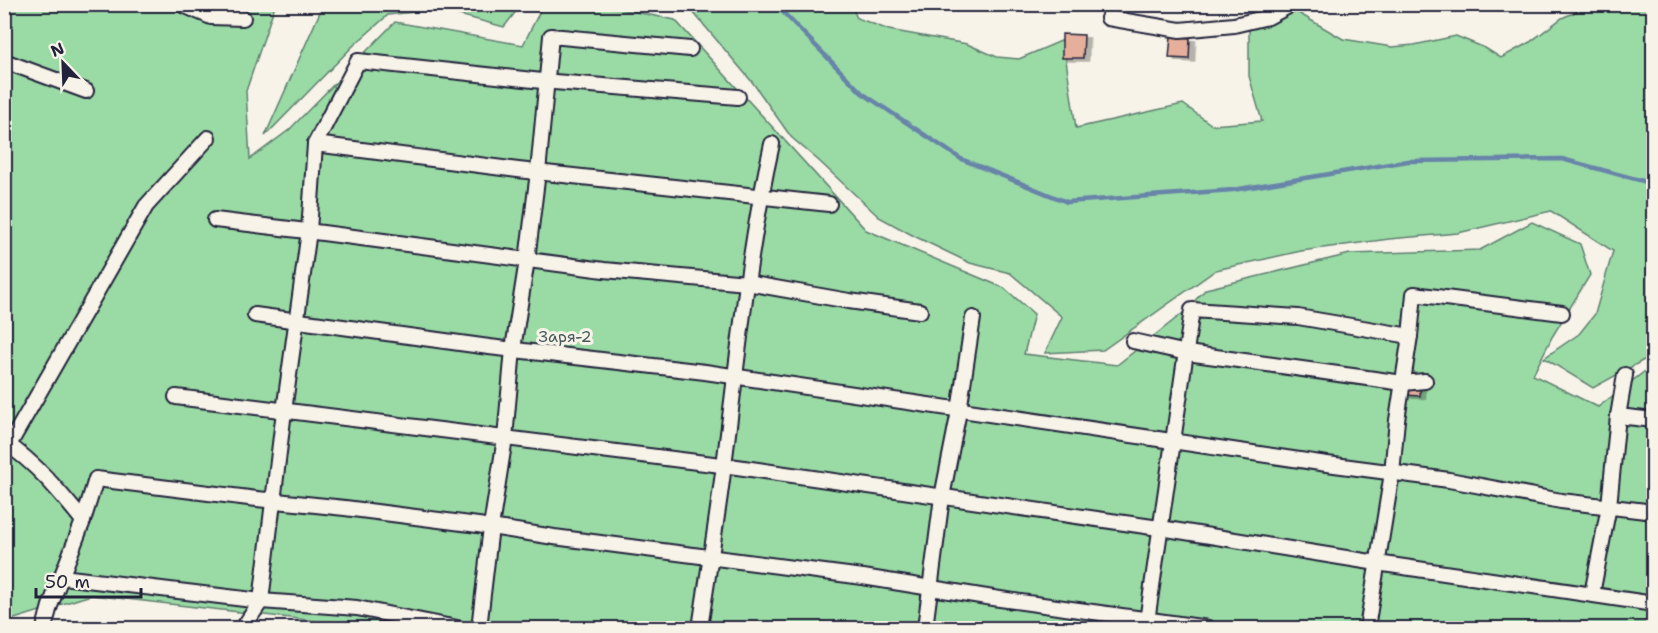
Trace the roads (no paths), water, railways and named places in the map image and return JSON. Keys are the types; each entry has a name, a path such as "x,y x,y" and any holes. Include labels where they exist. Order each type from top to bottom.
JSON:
{"street":[{"path":"180,4 211,17 243,18"},
{"path":"1108,18 1180,30 1234,25 1268,17 1292,4"},
{"path":"479,628 491,527 505,438 513,349 527,260 551,36 690,49"},
{"path":"4,61 86,92"},
{"path":"243,628 261,601 309,231 315,144 358,61 547,81 738,97"},
{"path":"83,521 63,496 22,453 7,443 146,206 208,138"},
{"path":"315,144 537,172 829,204"},
{"path":"700,628 724,466 747,283 760,197 772,144"},
{"path":"215,220 604,270 747,283 920,311"},
{"path":"1367,628 1392,473 1414,294 1562,313"},
{"path":"1146,624 1192,310 1298,317 1410,336"},
{"path":"255,315 734,377 1449,480 1561,501 1653,512"},
{"path":"926,628 942,497 959,411 973,318"},
{"path":"1133,341 1187,353 1403,383 1425,381"},
{"path":"1592,594 1609,506 1618,416 1625,375"},
{"path":"176,398 724,466 1161,529 1653,604"},
{"path":"1618,416 1653,420"},
{"path":"44,628 96,479 491,527 863,577 1146,624 1208,628"},
{"path":"62,577 261,601 357,608 456,628"}],"waterway":[{"path":"775,4 862,93 961,159 1067,202 1233,190 1408,161 1562,159 1654,184"}],"park label":[{"name":"Заря-2","path":"565,336"}]}
